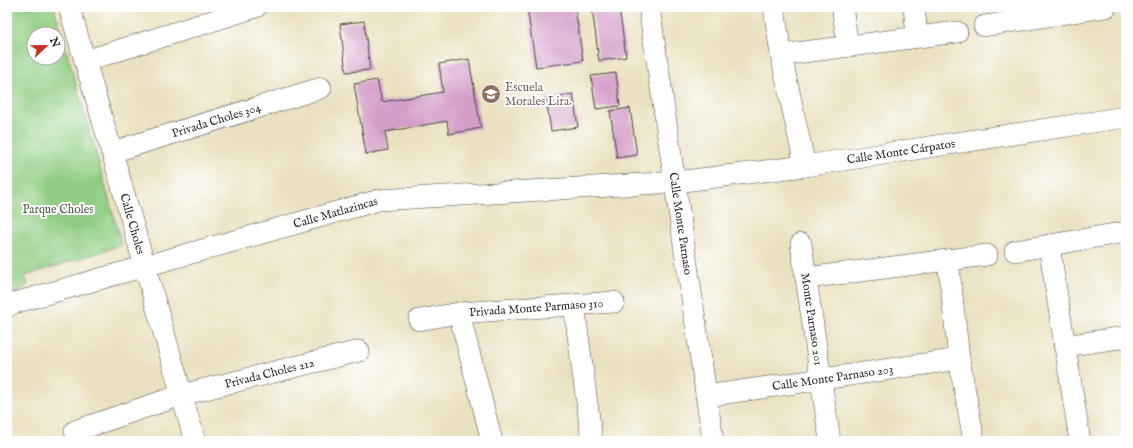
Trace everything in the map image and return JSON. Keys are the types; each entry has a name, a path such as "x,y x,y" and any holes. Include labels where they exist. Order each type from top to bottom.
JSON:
{"street":[{"name":"Calle Choles","path":"69,7 195,441"},
{"path":"85,62 256,7"},
{"name":"Calle Monte Parnaso","path":"649,7 713,441"},
{"path":"774,7 781,55 805,166"},
{"path":"914,7 917,36"},
{"path":"984,26 1024,13 1096,8"},
{"path":"843,13 848,46"},
{"path":"781,55 917,36 957,32"},
{"name":"Privada Choles 304","path":"112,152 321,88"},
{"name":"Calle Monte Cárpatos","path":"676,182 805,166 1126,117"},
{"name":"Calle Matlazincas","path":"8,303 379,200 676,182"},
{"path":"1015,251 1126,232"},
{"name":"Monte Parnaso 201","path":"801,244 830,441"},
{"path":"1049,245 1080,441"},
{"path":"806,278 987,255"},
{"path":"948,260 959,358 974,441"},
{"name":"Privada Monte Parmaso 310","path":"419,320 459,313 614,302"},
{"path":"574,305 592,441"},
{"name":"Privada Monte Parmaso 310","path":"459,313 492,441"},
{"path":"1064,346 1126,337"},
{"name":"Privada Choles 212","path":"75,431 181,395 359,351"},
{"name":"Calle Monte Parnaso 203","path":"706,396 959,358"}],"green space":[{"name":"Parque Choles","path":"7,7 54,7 59,26 26,26 26,66 66,66 66,49 122,245 25,276 28,285 13,296 7,288"}],"building":[{"path":"527,7 575,7 583,61 536,67"},
{"path":"592,7 619,7 626,57 599,61"},
{"path":"364,21 370,70 346,72 340,24"},
{"path":"469,59 481,128 449,134 447,121 385,132 388,150 366,154 354,84 377,80 382,102 443,92 439,64"},
{"path":"616,73 620,106 596,109 591,76"},
{"path":"573,94 578,127 551,131 546,98"},
{"path":"630,108 637,155 617,158 610,111"}],"place":[{"name":"Escuela Morales Lira.","path":"491,94"}]}
